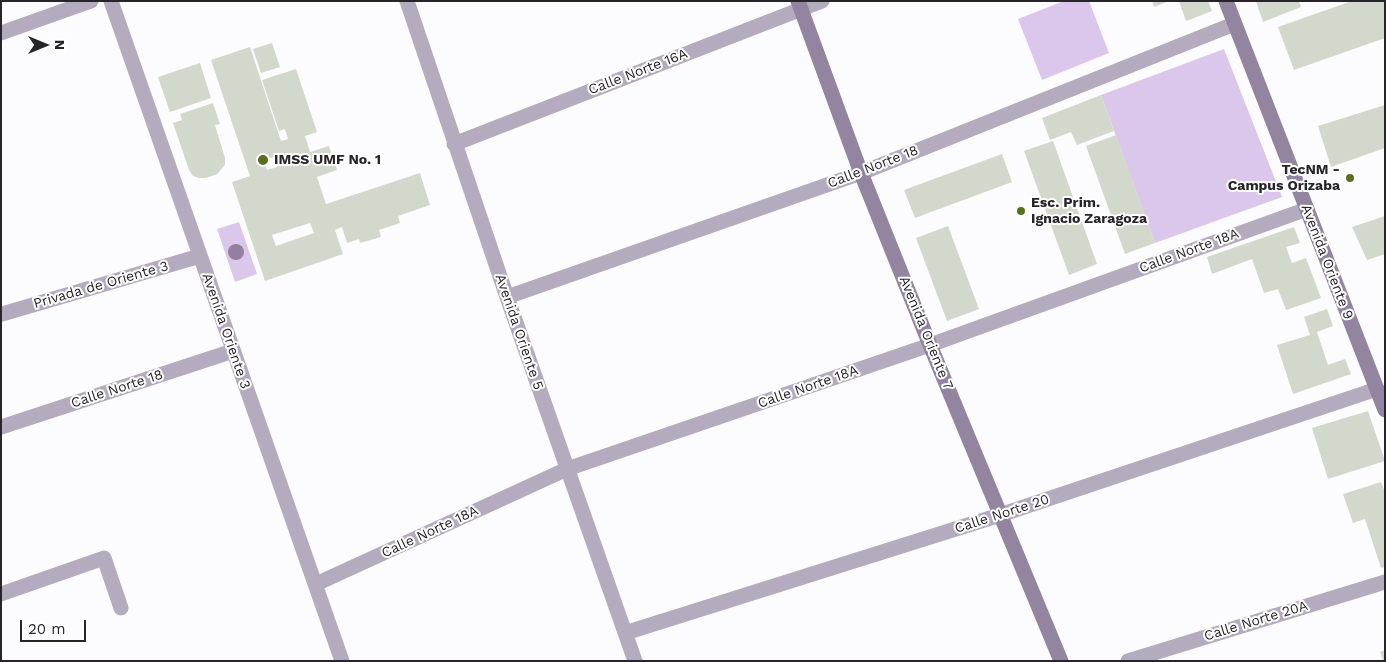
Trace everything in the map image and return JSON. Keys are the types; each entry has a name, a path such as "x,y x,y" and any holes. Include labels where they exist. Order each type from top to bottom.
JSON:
{"street":[{"path":"1,32 91,1"},
{"name":"Avenida Oriente 3","path":"111,1 342,661"},
{"name":"Avenida Oriente 5","path":"407,1 507,297 636,661"},
{"name":"Calle Norte 16A","path":"454,144 800,5 822,1"},
{"name":"Avenida Oriente 9","path":"1226,1 1385,410"},
{"name":"Avenida Oriente 7","path":"800,5 861,173 930,346 1061,661"},
{"name":"Calle Norte 18","path":"507,297 861,173 1234,24"},
{"name":"Calle Norte 18A","path":"316,584 567,469 930,346 1307,209"},
{"name":"Privada de Oriente 3","path":"2,314 200,256"},
{"name":"Calle Norte 18","path":"1,427 233,351"},
{"name":"Calle Norte 20","path":"625,633 1000,515 1377,389"},
{"path":"1,594 104,558 121,608"},
{"name":"Calle Norte 20A","path":"1128,661 1385,582"}],"shaded area":[{"path":"1064,1 1089,1 1109,53 1042,80 1018,19"},
{"path":"1224,49 1282,197 1155,243 1101,95"},
{"path":"239,222 257,274 235,282 217,229"}],"building":[{"path":"1152,1 1169,1 1154,7"},
{"path":"1179,1 1208,1 1212,11 1186,21"},
{"path":"1256,1 1299,1 1301,7 1263,22"},
{"path":"1352,1 1385,1 1385,38 1294,70 1278,27"},
{"path":"272,43 280,67 261,73 253,49"},
{"path":"250,47 281,141 288,139 285,129 279,131 262,80 296,69 317,132 305,136 310,152 329,146 337,170 317,177 326,204 420,173 430,205 398,216 400,223 379,230 381,237 360,243 359,239 347,243 342,227 335,230 343,254 265,281 232,182 250,176 211,60","holes":["273,157 277,167 267,170 263,160","310,223 314,233 276,246 272,235"]},
{"path":"200,63 211,98 170,112 158,77"},
{"path":"1101,95 1114,131 1077,145 1071,132 1050,140 1042,118"},
{"path":"213,103 220,124 215,125 225,158 225,165 217,174 206,178 199,178 193,176 189,170 173,123 182,120 180,114"},
{"path":"1385,105 1385,148 1331,167 1318,126"},
{"path":"1116,135 1155,243 1125,254 1086,146"},
{"path":"1053,141 1097,264 1069,275 1024,151"},
{"path":"1002,154 1012,182 915,218 904,190"},
{"path":"1385,216 1385,254 1367,260 1352,227"},
{"path":"948,226 979,309 947,321 916,238"},
{"path":"1294,227 1300,243 1286,247 1292,263 1306,258 1321,298 1286,310 1278,289 1264,293 1252,259 1212,274 1207,257"},
{"path":"1327,309 1333,326 1317,332 1328,365 1345,359 1351,374 1293,394 1277,345 1310,335 1304,317"},
{"path":"1368,411 1385,461 1328,479 1312,428"},
{"path":"1381,482 1385,492 1385,567 1381,568 1365,519 1353,523 1343,494"},
{"path":"1385,650 1385,661 1383,661 1380,652"}],"place":[{"name":"IMSS UMF No. 1","path":"263,160"},
{"name":"TecNM - Campus Orizaba","path":"1350,178"},
{"name":"Esc. Prim. Ignacio Zaragoza","path":"1021,211"}]}
